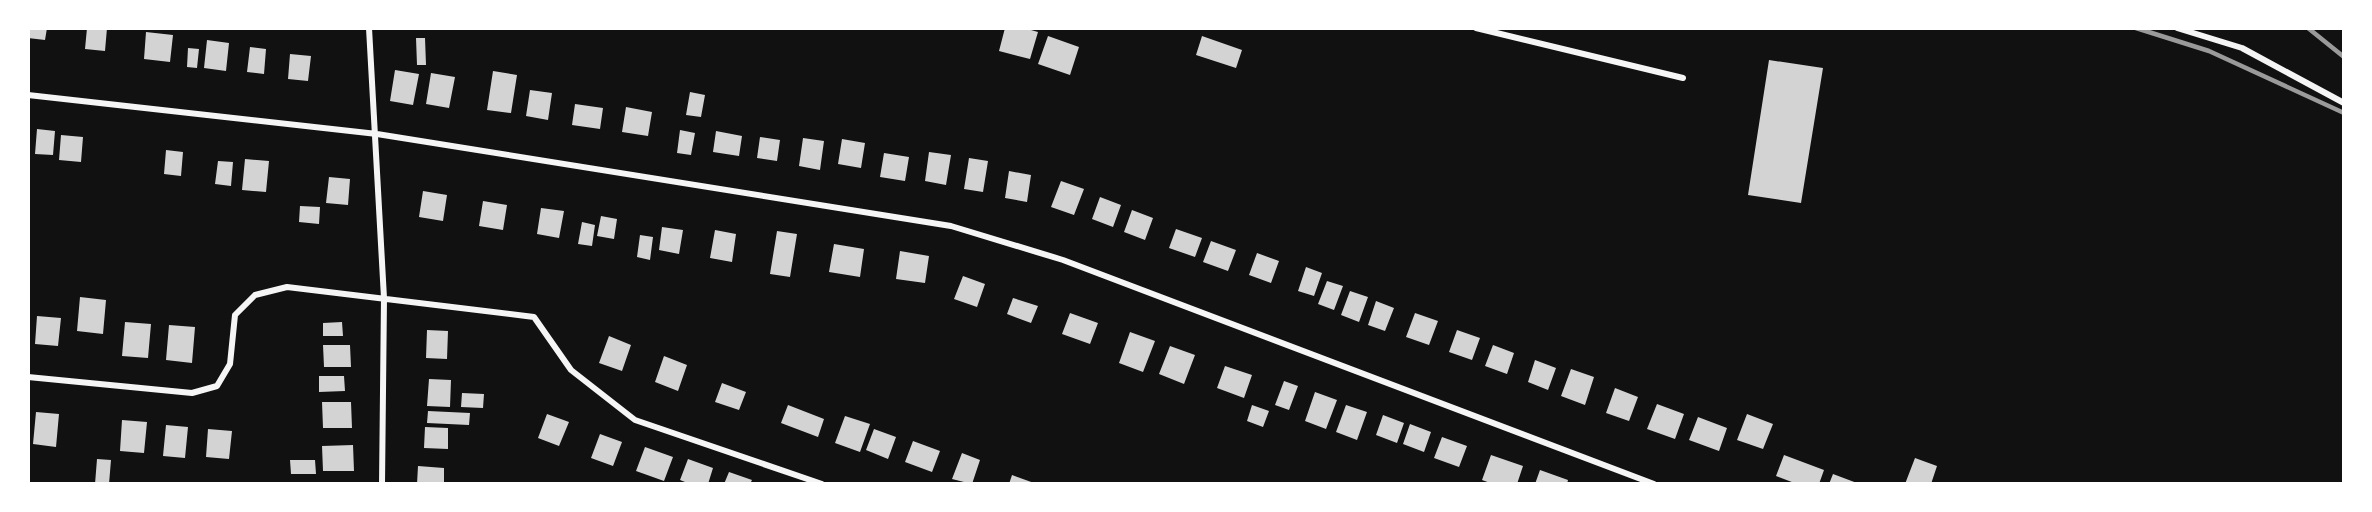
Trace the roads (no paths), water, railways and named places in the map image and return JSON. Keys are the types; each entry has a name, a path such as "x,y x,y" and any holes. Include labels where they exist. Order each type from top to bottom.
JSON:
{"street":[{"path":"369,28 377,134 384,298 382,483"},
{"path":"1476,28 1683,78"},
{"path":"2177,28 2242,48 2343,103"},
{"path":"28,95 377,134 951,226 1063,260 1654,483"},
{"path":"28,377 192,393 217,386 230,364 235,315 255,295 287,287 534,317 571,370 635,420 822,483"}],"railway":[{"path":"2136,28 2209,51 2344,113"},
{"path":"2308,28 2344,57"}]}
